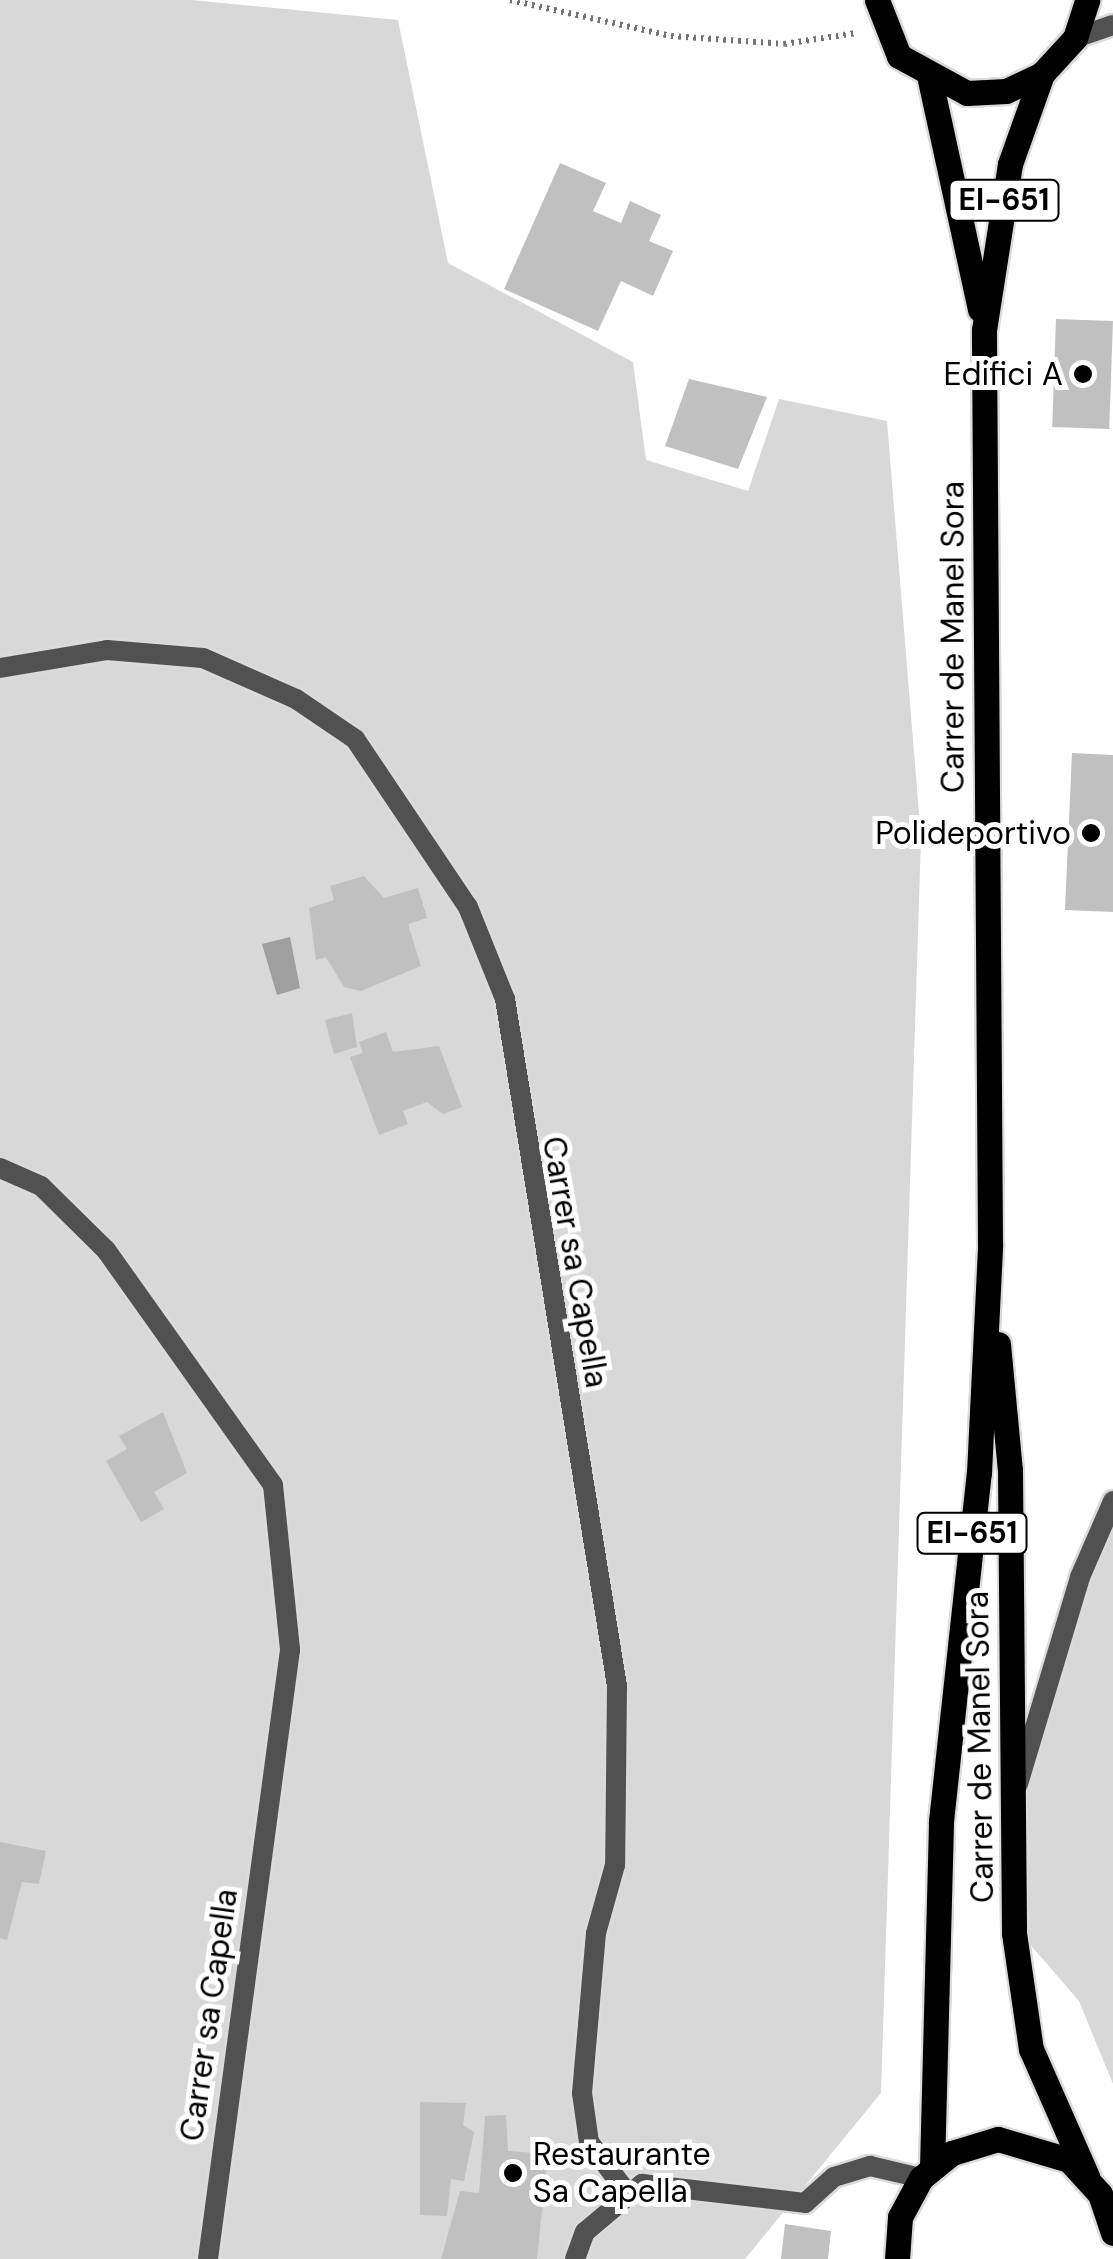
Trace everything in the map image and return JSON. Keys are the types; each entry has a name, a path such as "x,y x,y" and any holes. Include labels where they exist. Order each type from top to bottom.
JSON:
{"main road":[{"name":"EI-651","path":"930,80 987,92 1042,74 1075,38 1087,0"},
{"path":"878,11 900,56 930,80"},
{"name":"Carrer de Manel Sora","path":"926,2173 942,1808 979,1473 990,1244 984,330 1010,164 1042,74"},
{"name":"Carrer de Manel Sora","path":"930,80 984,330"},
{"name":"Carrer de Manel Sora","path":"990,1244 1010,1471 1014,1933 1031,2049 1087,2176"},
{"path":"926,2173 974,2144 1024,2140 1087,2176"},
{"name":"EI-651","path":"896,2259 900,2217 926,2173"},
{"name":"EI-651","path":"1087,2176 1113,2234"}],"street":[{"path":"1075,38 1113,25"},
{"name":"Carrer sa Capella","path":"0,668 107,650 202,658 296,699 355,740 468,907 504,999 617,1686 616,1866 596,1933 582,2093 589,2142 628,2194"},
{"name":"Carrer sa Capella","path":"0,1168 42,1186 106,1250 272,1486 290,1650 208,2259"},
{"path":"1014,1801 1080,1577 1113,1501"},
{"path":"574,2259 585,2232 642,2184 806,2203 834,2176 870,2166 926,2173"}],"path":[{"path":"510,0 671,36 784,44 878,11"}],"shaded area":[{"path":"0,0 192,0 398,20 448,263 633,362 646,460 748,491 779,399 887,421 921,838 881,2093 745,2259 0,2259"},
{"path":"290,937 300,988 277,995 262,944"},
{"path":"1113,1505 1113,2084 1079,2001 1021,1934 1020,1779"}],"building":[{"path":"560,163 606,183 593,211 621,223 630,201 661,215 649,241 673,251 653,296 621,281 598,331 504,289"},
{"name":"Edifici A","path":"1056,319 1113,321 1109,429 1052,427"},
{"path":"689,379 767,397 738,469 665,446"},
{"name":"Polideportivo","path":"1072,753 1113,755 1113,912 1065,910"},
{"path":"364,876 384,898 418,888 427,918 408,924 421,966 361,991 344,987 326,957 316,960 309,908 334,900 330,886"},
{"path":"352,1013 357,1047 334,1054 325,1020"},
{"path":"386,1032 393,1052 439,1046 462,1107 443,1114 427,1102 403,1111 408,1124 379,1135 350,1057 363,1053 359,1042"},
{"path":"163,1412 187,1473 154,1492 164,1509 141,1522 106,1461 127,1449 119,1436"},
{"path":"0,1842 46,1851 39,1884 22,1882 7,1940 0,1938"},
{"path":"420,2102 466,2103 463,2125 474,2132 464,2181 451,2179 447,2216 420,2215"},
{"name":"Restaurante Sa Capella","path":"506,2115 508,2151 548,2154 537,2259 441,2259 460,2191 479,2193 485,2116"},
{"path":"785,2224 831,2231 828,2259 781,2259"}],"place":[{"name":"Edifici A","path":"1083,374"},
{"name":"Polideportivo","path":"1091,833"},
{"name":"Restaurante Sa Capella","path":"513,2173"}]}
